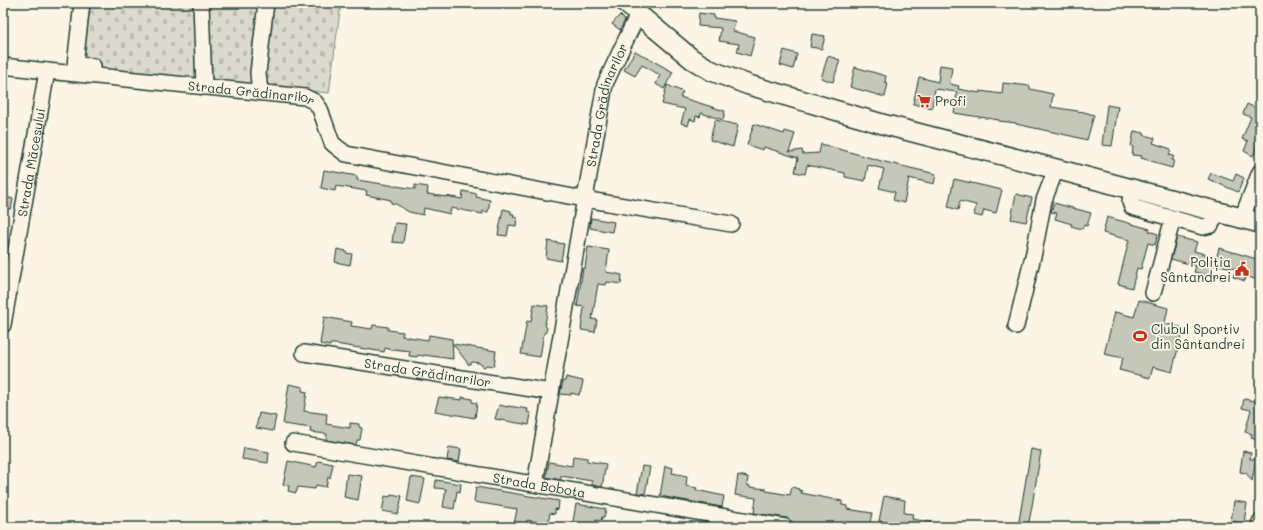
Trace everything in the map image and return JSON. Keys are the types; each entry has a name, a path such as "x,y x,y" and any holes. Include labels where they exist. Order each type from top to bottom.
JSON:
{"main road":[{"path":"632,9 692,59 712,71 729,78 886,125 1260,223"}],"street":[{"path":"82,3 75,65 204,82 201,3"},
{"path":"260,92 258,73 266,3"},
{"name":"Strada Grădinarilor","path":"535,484 605,84 632,9"},
{"name":"Strada Grădinarilor","path":"3,66 47,71 204,82 260,92 305,97 314,102 320,109 332,143 346,154 584,199 731,224"},
{"name":"Strada Măceșului","path":"3,325 47,71"},
{"path":"1016,326 1044,200 1056,169"},
{"path":"1242,218 1260,172"},
{"path":"1132,189 1130,202 1132,207 1206,227 1211,225 1217,211"},
{"path":"1154,293 1173,218"},
{"name":"Strada Grădinarilor","path":"304,353 551,392"},
{"name":"Strada Bobota","path":"294,443 784,527"},
{"path":"1259,527 1260,522"}],"green space":[{"path":"78,3 341,3 329,93 70,68"}],"building":[{"path":"699,13 714,15 714,18 735,21 733,31 755,37 750,56 737,52 739,44 719,41 721,28 698,26"},
{"path":"620,15 625,20 620,30 612,24"},
{"path":"812,34 825,36 822,49 810,47"},
{"path":"784,50 797,54 793,69 780,65"},
{"path":"635,51 673,72 664,89 656,84 660,75 642,65 635,76 624,70"},
{"path":"828,56 840,60 833,82 821,78"},
{"path":"940,65 952,67 950,84 959,86 958,89 980,93 980,91 1002,94 1003,83 1030,86 1030,89 1053,94 1051,107 1094,115 1087,140 1016,123 954,113 957,92 935,89 932,108 913,104 919,77 938,82"},
{"path":"855,67 886,76 885,82 888,83 885,97 850,87"},
{"path":"667,85 683,92 680,97 725,111 723,120 701,113 700,117 696,116 695,121 690,119 688,126 681,123 685,109 662,104"},
{"path":"1247,104 1260,110 1260,139 1253,156 1244,151 1248,141 1242,139 1251,117 1243,114"},
{"path":"1107,105 1118,107 1112,146 1102,145"},
{"path":"715,120 738,125 733,147 710,140"},
{"path":"754,124 784,134 785,131 795,134 789,152 802,150 803,154 819,153 821,144 885,162 936,174 934,184 909,178 904,203 893,200 895,192 879,188 884,169 868,165 865,181 845,177 845,173 807,165 805,174 795,172 798,158 764,147 763,150 747,145"},
{"path":"1134,131 1144,133 1144,135 1155,138 1153,143 1171,149 1169,155 1174,156 1172,160 1174,160 1172,168 1141,158 1142,156 1132,155 1133,147 1131,146"},
{"path":"324,170 357,176 357,180 415,189 415,185 428,187 427,194 446,197 462,199 463,191 477,194 476,197 490,200 488,212 483,211 483,214 451,208 450,214 424,208 423,215 409,212 396,204 391,203 391,200 366,195 367,191 336,186 335,191 321,188"},
{"path":"1211,173 1233,181 1236,174 1244,178 1238,192 1208,179"},
{"path":"954,179 1002,190 996,213 984,210 982,217 974,215 976,205 960,201 958,210 948,207"},
{"path":"1016,194 1032,198 1026,222 1011,219"},
{"path":"3,196 13,199 11,209 3,207"},
{"path":"1054,203 1091,213 1087,226 1084,225 1082,229 1071,226 1072,224 1055,219 1057,213 1051,212"},
{"path":"503,209 511,211 511,214 514,214 513,217 517,218 516,226 509,225 507,236 498,235"},
{"path":"1107,217 1150,229 1149,231 1158,234 1155,245 1148,243 1141,269 1137,268 1132,288 1118,284 1129,240 1103,233"},
{"path":"591,218 614,222 612,232 590,228"},
{"path":"395,223 406,224 403,243 392,242"},
{"path":"1177,237 1197,242 1194,251 1215,257 1211,276 1194,272 1196,266 1171,259"},
{"path":"548,241 564,244 561,261 546,258"},
{"path":"588,247 609,250 606,272 622,275 621,284 607,282 606,285 598,284 592,319 597,320 595,332 581,330 584,307 577,306"},
{"path":"1219,248 1260,260 1260,281 1246,276 1245,281 1233,277 1236,269 1215,264"},
{"path":"337,249 352,254 350,265 335,262"},
{"path":"1139,300 1168,308 1165,323 1183,328 1172,372 1153,367 1150,378 1119,370 1123,358 1104,354 1115,312 1134,317"},
{"path":"534,304 548,306 545,325 547,328 546,332 544,333 540,357 521,354 527,321 531,322"},
{"path":"324,317 352,322 351,326 372,329 373,325 388,327 388,330 403,332 402,336 428,340 429,335 452,339 453,359 424,355 418,355 417,357 409,356 410,351 394,349 392,350 385,348 384,352 335,344 330,344 330,346 320,344"},
{"path":"453,344 496,351 494,366 487,365 484,367 479,363 472,362 469,365"},
{"path":"566,377 583,381 579,395 571,393 571,395 560,394 563,381 565,381"},
{"path":"289,384 303,387 302,391 307,392 304,411 327,414 326,424 350,428 350,423 359,424 359,427 362,428 360,440 357,440 356,445 326,440 327,434 310,432 311,428 283,424"},
{"path":"439,397 462,400 462,397 472,399 472,402 477,403 475,418 435,411"},
{"path":"1244,399 1260,402 1260,441 1251,438 1252,434 1245,432 1251,410 1242,408"},
{"path":"499,405 528,409 527,412 531,413 529,425 495,419"},
{"path":"259,413 276,416 273,431 256,428"},
{"path":"449,447 461,449 459,462 447,460"},
{"path":"244,448 269,452 268,463 242,459"},
{"path":"1031,449 1041,451 1032,506 1028,527 1018,527"},
{"path":"1243,451 1251,453 1250,459 1256,459 1252,481 1246,473 1240,472"},
{"path":"573,456 587,458 587,461 606,464 602,487 592,485 592,481 561,476 561,480 546,477 549,462 572,466"},
{"path":"288,461 316,467 318,461 333,464 330,478 328,477 326,487 316,485 315,489 298,487 296,493 288,491 289,486 283,485"},
{"path":"642,466 650,467 645,494 637,493"},
{"path":"665,466 673,468 672,473 687,476 686,486 697,488 696,490 724,496 722,507 660,496"},
{"path":"347,474 362,476 358,500 344,497"},
{"path":"738,475 748,477 747,485 749,485 749,487 766,489 766,491 790,495 792,487 802,491 801,493 842,501 842,505 847,506 847,509 872,513 869,527 821,527 792,522 787,518 754,513 756,498 735,495"},
{"path":"411,477 425,479 420,504 407,501"},
{"path":"436,480 461,484 460,492 457,491 454,509 443,507 446,489 435,488"},
{"path":"476,487 559,501 558,510 555,509 555,514 550,513 548,524 527,520 526,526 514,524 517,509 474,502"},
{"path":"391,494 402,496 398,514 382,511 385,496 390,497"},
{"path":"884,496 905,500 904,513 913,514 912,519 931,522 930,527 902,527 903,525 879,521"},
{"path":"1234,501 1247,503 1244,523 1231,521"},
{"path":"576,504 606,509 604,517 602,517 601,521 596,520 595,527 572,527"}],"place":[{"name":"Profi","path":"924,101"},
{"name":"Poliția Sântandrei","path":"1242,269"},
{"name":"Clubul Sportiv din Sântandrei","path":"1140,336"}]}
